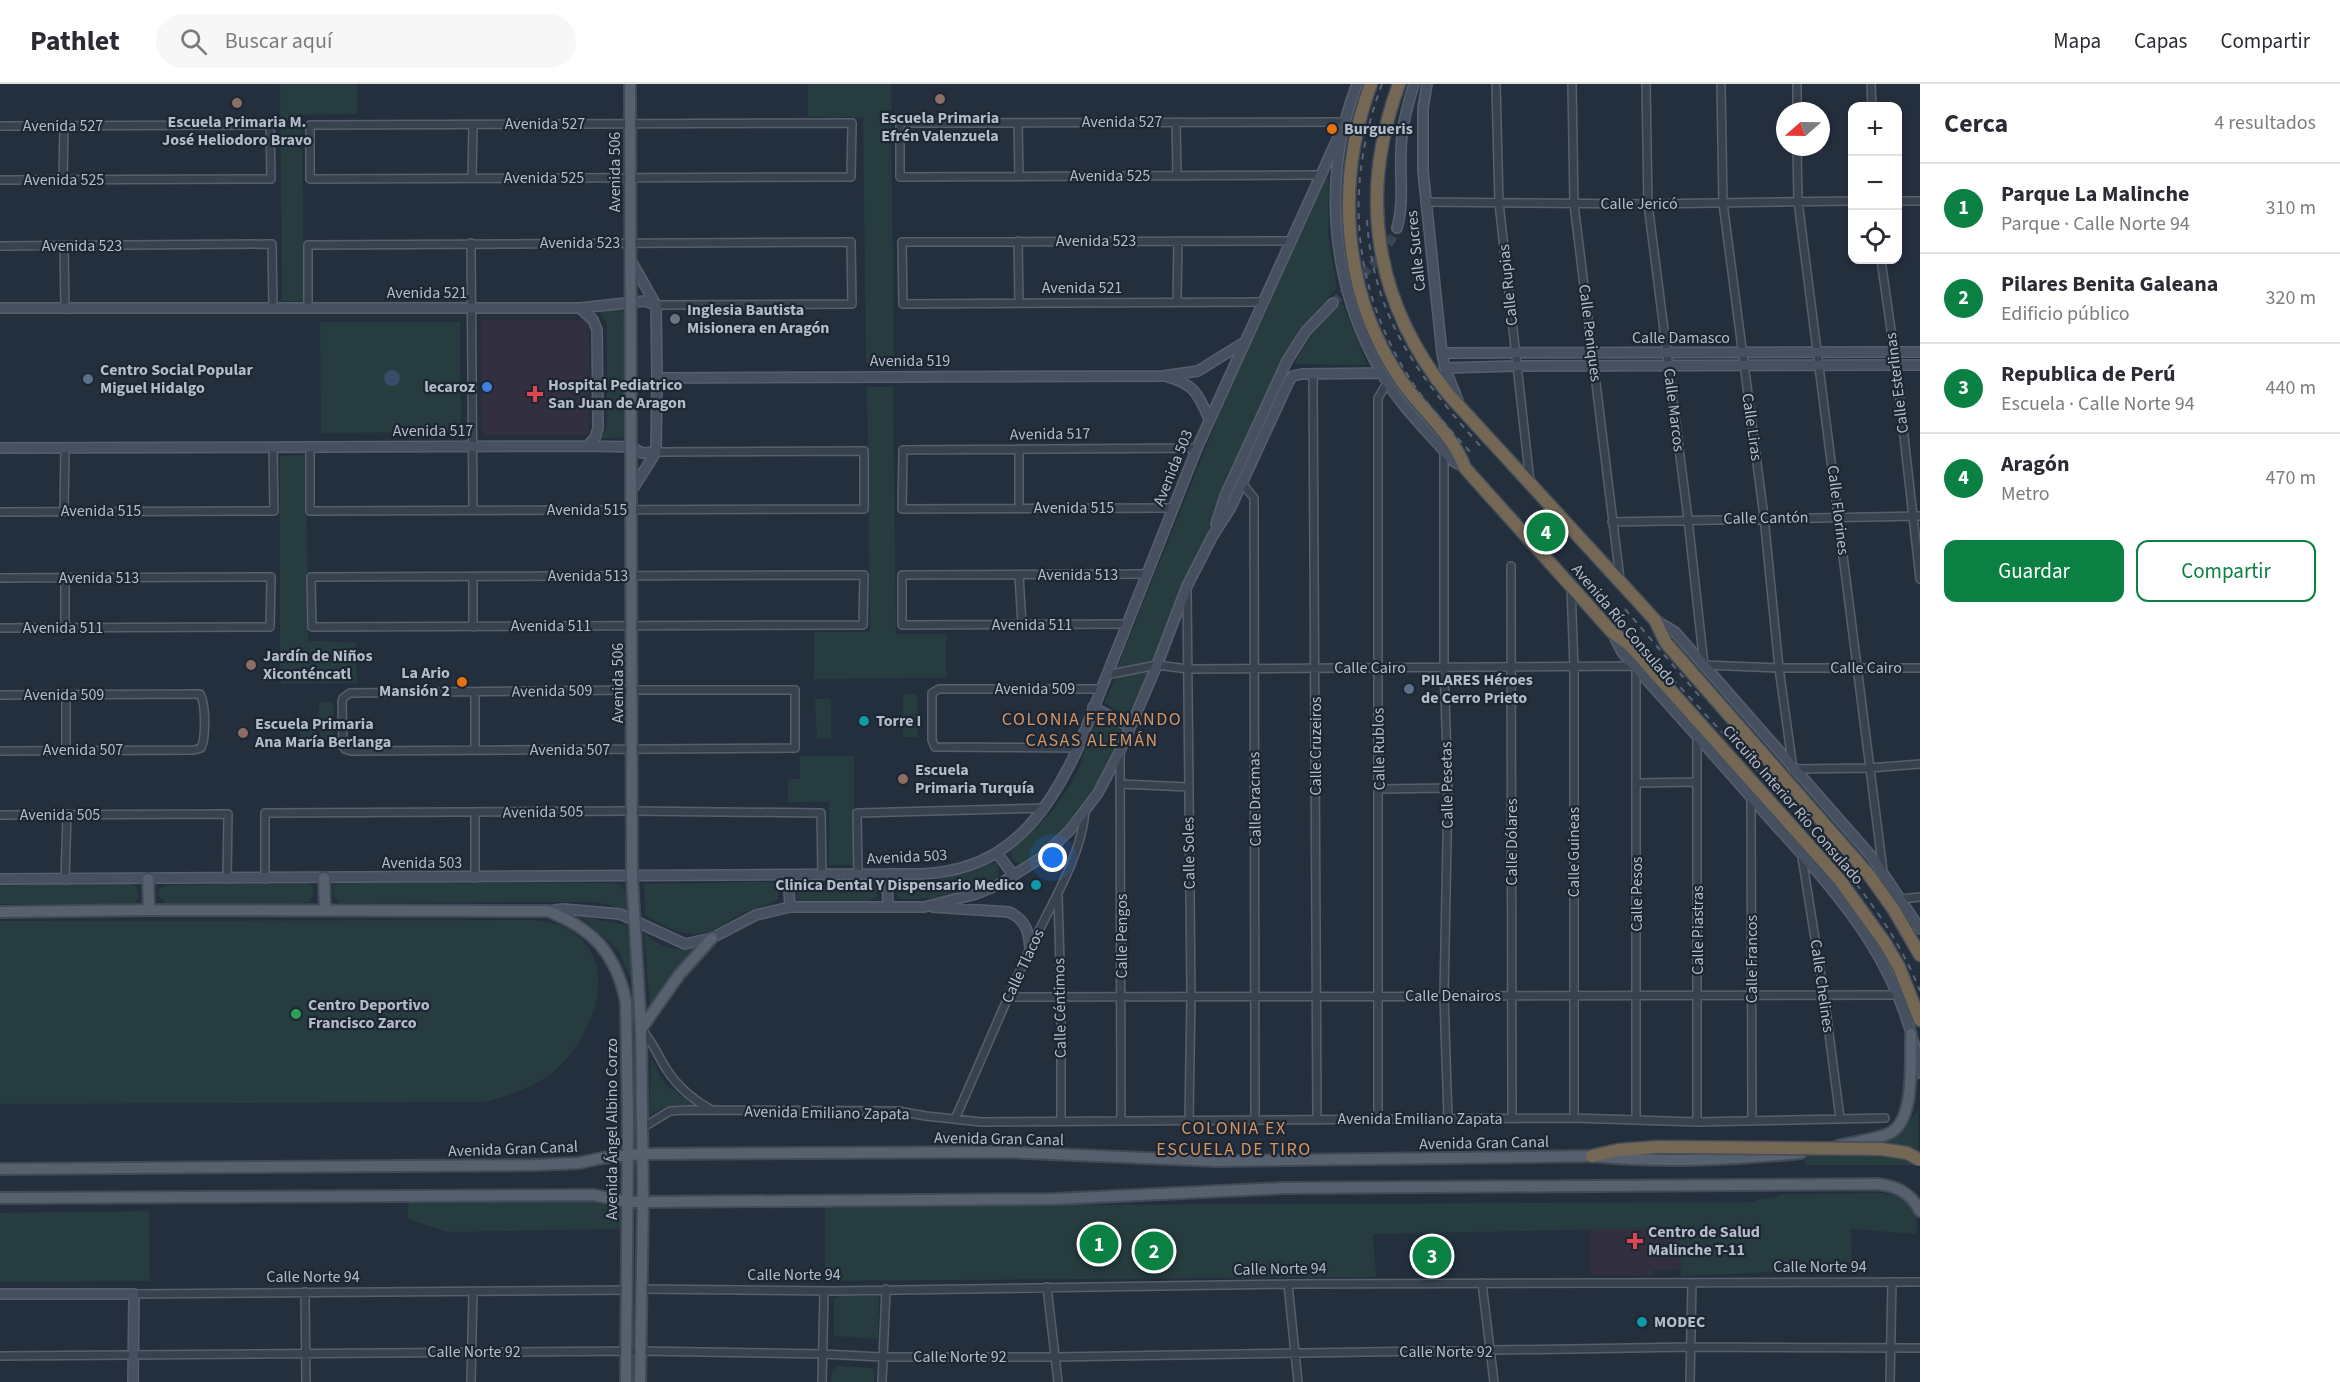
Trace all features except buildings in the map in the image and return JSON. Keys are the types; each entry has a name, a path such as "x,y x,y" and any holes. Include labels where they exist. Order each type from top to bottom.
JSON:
{"highway":[{"path":"1371,84 1354,143 1348,200 1353,259 1362,297 1374,330 1391,365 1413,397 1460,453 1465,468"},
{"path":"1399,84 1386,125 1379,161 1377,197 1379,242 1392,293 1409,337 1434,377 1463,411"},
{"name":"Avenida Río Consulado","path":"1463,411 1655,620"},
{"name":"Avenida Río Consulado","path":"1465,468 1612,633"},
{"name":"Circuito Interior Río Consulado","path":"1655,620 1666,643 1869,875 1894,910 1920,955"},
{"name":"Circuito Interior Río Consulado","path":"1612,633 1629,644 1839,879 1885,944 1902,975 1920,1020"},
{"path":"1592,1156 1618,1150 1658,1147 1881,1149 1907,1154 1920,1160"}],"main road":[{"name":"Avenida 506","path":"630,84 632,877"},
{"name":"Avenida Ángel Albino Corzo","path":"632,877 641,1029 643,1202 640,1382"},
{"path":"324,878 325,910"},
{"path":"148,879 149,910"},
{"path":"0,912 325,910 548,912"},
{"name":"Avenida Ángel Albino Corzo","path":"548,912 579,925 594,938 612,961 623,987 627,1023 626,1382"},
{"path":"641,1029 679,975 712,938"},
{"name":"Avenida Gran Canal","path":"0,1169 534,1165 579,1163 642,1154 1006,1152 1215,1161 1592,1156 1615,1159 1785,1155 1815,1151 1888,1134 1899,1128 1906,1112 1911,1034"},
{"path":"0,1198 594,1195 627,1202 1055,1199 1285,1188 1878,1184 1906,1192 1920,1211"}],"street":[{"name":"Avenida Río Consulado","path":"1357,84 1345,122 1337,164 1336,184 1340,253 1355,314 1387,383 1453,461 1465,468"},
{"path":"1397,228 1401,208 1402,137 1414,84"},
{"name":"Calle Sucres","path":"1427,84 1423,108 1425,202 1442,353 1445,368 1463,411"},
{"name":"Calle Rupias","path":"1496,84 1499,203 1530,485"},
{"name":"Calle Peniques","path":"1572,84 1574,204 1621,582"},
{"name":"Calle Marcos","path":"1646,84 1648,204 1704,665"},
{"name":"Calle Liras","path":"1721,84 1723,203 1764,517 1779,668 1793,769"},
{"path":"1797,84 1797,102"},
{"path":"1871,84 1872,102"},
{"path":"1176,122 1177,176"},
{"name":"Avenida 527","path":"900,177 900,123 1345,122"},
{"name":"Avenida 503","path":"0,879 888,874 952,870 982,860 997,852 1024,832 1045,808 1061,784 1078,748 1209,418 1345,122"},
{"name":"Avenida 527","path":"310,179 310,125 852,123 851,177"},
{"path":"1018,123 1019,176"},
{"name":"Avenida 527","path":"0,126 270,125 271,179"},
{"path":"472,178 473,125"},
{"path":"63,180 64,126"},
{"name":"Calle Florines","path":"1797,156 1798,201 1884,872"},
{"name":"Avenida 525","path":"900,177 1319,175"},
{"name":"Avenida 525","path":"310,179 851,177"},
{"name":"Avenida 525","path":"0,180 271,179"},
{"name":"Calle Jericó","path":"1425,202 1648,204 1848,201"},
{"path":"1902,201 1920,201"},
{"path":"1018,241 1019,303"},
{"name":"Avenida 523","path":"903,304 902,242 1291,241"},
{"name":"Avenida 523","path":"308,308 308,245 471,243 851,242 852,304"},
{"path":"1177,302 1178,242"},
{"path":"471,243 473,510"},
{"name":"Avenida 523","path":"0,246 272,244 273,308"},
{"path":"64,246 65,309"},
{"name":"Avenida 506","path":"630,259 656,305 656,452"},
{"name":"Calle Esterlinas","path":"1882,264 1916,516 1920,579"},
{"name":"Avenida 521","path":"0,308 580,308 645,301 656,305 852,304"},
{"name":"Avenida 521","path":"903,304 1262,302"},
{"path":"1212,537 1225,496 1287,361 1306,331 1333,303"},
{"path":"580,308 593,320 597,330 598,428 595,438 587,446"},
{"name":"Avenida 519","path":"657,378 1163,376 1198,371 1243,343"},
{"name":"Calle Damasco","path":"1442,353 1920,352"},
{"name":"Calle Damasco","path":"1445,368 1920,365"},
{"path":"924,907 976,894 1014,876 1041,858 1056,844 1098,793 1120,751 1157,665 1187,586 1212,537 1231,507 1288,381 1293,376 1313,373 1381,373"},
{"name":"Calle Cruzeiros","path":"1313,373 1317,1119"},
{"name":"Avenida 519","path":"1163,376 1183,381 1190,386 1201,400 1209,418"},
{"name":"Calle Rublos","path":"1378,1119 1378,398 1387,383"},
{"name":"Avenida 517","path":"0,448 587,446 632,447 642,453 864,451 864,509"},
{"path":"64,447 64,511"},
{"name":"Avenida 515","path":"0,512 274,511 273,447"},
{"name":"Avenida 515","path":"310,447 310,511 864,509"},
{"name":"Avenida 517","path":"903,509 903,450 1197,448"},
{"path":"1019,449 1019,508"},
{"name":"Calle Pesetas","path":"1444,451 1444,667 1449,788 1444,996 1449,1119"},
{"path":"632,490 656,452"},
{"name":"Calle Dracmas","path":"1242,483 1254,498 1255,1119"},
{"name":"Avenida 515","path":"903,509 1173,508"},
{"name":"Calle Cantón","path":"1612,522 1764,517 1916,516"},
{"name":"Calle Dólares","path":"1510,566 1512,1119"},
{"name":"Avenida 513","path":"902,625 902,575 1147,574"},
{"name":"Avenida 513","path":"312,627 311,577 473,576 864,575 863,625"},
{"path":"1019,575 1022,625"},
{"path":"473,576 473,627"},
{"name":"Avenida 513","path":"0,578 271,577 270,627"},
{"path":"65,578 65,628"},
{"name":"Calle Soles","path":"1187,586 1191,997 1189,1120"},
{"name":"Calle Guineas","path":"1571,586 1574,667 1574,1118"},
{"name":"Avenida Río Consulado","path":"1655,620 1675,632 1884,872 1920,928"},
{"name":"Avenida 511","path":"902,625 1126,624"},
{"name":"Avenida 511","path":"312,627 863,625"},
{"name":"Avenida 511","path":"0,628 270,627"},
{"name":"Avenida Río Consulado","path":"1612,633 1622,652 1802,854 1856,920 1886,966 1898,994 1920,1073"},
{"name":"Calle Cairo","path":"1106,675 1157,665 1188,669 1635,667"},
{"name":"Calle Cairo","path":"1704,665 1779,668 1920,668"},
{"name":"Calle Pesos","path":"1635,667 1636,1120"},
{"name":"Avenida 509","path":"1078,748 935,747 932,707 934,691 939,689 1101,689"},
{"name":"Avenida 509","path":"345,749 342,702 346,695 355,693 632,690 795,690 795,748"},
{"path":"475,692 475,749"},
{"name":"Avenida 509","path":"0,695 201,694 204,701 204,741 201,748"},
{"path":"66,695 66,750"},
{"path":"1093,707 1130,727"},
{"name":"Calle Piastras","path":"1697,737 1697,1122"},
{"name":"Avenida 507","path":"0,751 194,750 201,748"},
{"name":"Avenida 507","path":"345,749 351,751 795,748"},
{"name":"Calle Pengos","path":"1120,751 1121,1121"},
{"path":"1793,769 1869,768 1920,764"},
{"path":"1637,783 1697,782"},
{"path":"1121,784 1188,787"},
{"path":"1379,789 1449,788"},
{"name":"Calle Francos","path":"1751,797 1752,1121"},
{"path":"858,874 857,813 1045,808"},
{"name":"Avenida 505","path":"265,879 265,813 633,811 821,813 822,874"},
{"name":"Calle Tlacos","path":"955,1119 1030,949 1058,894 1082,832 1084,812"},
{"path":"475,813 475,878"},
{"path":"65,880 67,814"},
{"name":"Avenida 505","path":"0,815 228,814 227,879"},
{"path":"997,852 1014,876"},
{"name":"Calle Chelines","path":"1802,854 1840,1118"},
{"path":"888,874 888,906"},
{"path":"788,875 790,907"},
{"name":"Calle Céntimos","path":"1058,894 1061,996 1060,1121"},
{"path":"1901,899 1920,897"},
{"path":"548,912 563,909 620,914 685,944 712,938 756,915 790,907 888,906 1009,912 1016,915 1026,927 1030,949"},
{"name":"Calle Denairos","path":"1009,997 1898,994"},
{"path":"641,1029 676,1082 697,1101 713,1110"},
{"name":"Avenida Emiliano Zapata","path":"642,1128 670,1111 713,1110 898,1111 981,1122 1574,1118 1697,1122 1885,1118"},
{"path":"1890,1382 1892,1282"},
{"name":"Calle Norte 94","path":"641,1289 824,1291 1288,1284 1920,1282"},
{"path":"1482,1283 1494,1382"},
{"path":"1690,1382 1692,1283"},
{"path":"1288,1284 1298,1382"},
{"path":"1047,1287 1058,1382"},
{"path":"882,1382 886,1289"},
{"name":"Calle Norte 94","path":"0,1294 627,1290"},
{"path":"471,1382 473,1291"},
{"path":"822,1382 824,1291"},
{"path":"305,1292 306,1382"},
{"path":"133,1382 134,1294"},
{"name":"Calle Norte 92","path":"0,1356 640,1351 882,1357 1055,1357 1490,1352 1691,1347 1920,1348"}],"shaded area":[{"name":"Hospital Pediatrico San Juan de Aragon","path":"481,320 589,320 589,435 482,435"},
{"name":"Centro de Salud Malinche T-11","path":"1680,1228 1681,1269 1653,1270 1653,1275 1591,1275 1590,1229"}],"green space":[{"path":"280,84 357,84 357,114 302,115 304,301 282,301"},
{"path":"808,84 891,84 894,363 866,363 863,117 808,117"},
{"path":"1329,172 1328,235 1337,288 1301,327 1284,357 1153,661 1117,668 1225,400"},
{"path":"1342,302 1367,365 1294,364 1313,333"},
{"path":"599,310 621,310 625,315 625,435 622,438 598,438 605,432 607,424 607,325"},
{"path":"320,322 460,322 461,432 321,433"},
{"path":"867,387 893,387 896,634 946,634 946,678 814,679 814,632 870,632"},
{"path":"306,455 308,641 356,642 357,683 280,684 280,456"},
{"path":"1150,669 1129,711 1124,714 1106,704 1115,679"},
{"path":"903,694 917,694 918,737 903,737"},
{"path":"815,699 831,699 831,739 817,739"},
{"path":"319,702 333,702 333,739 320,739"},
{"path":"1104,720 1120,728 1122,732 1095,788 1066,828 1051,844 1035,857 1020,864 1012,860 1011,851 1042,822 1059,802 1079,769 1094,728"},
{"path":"300,730 315,730 316,739 300,740"},
{"path":"800,756 854,756 854,865 829,865 829,802 788,802 788,779 800,779"},
{"path":"995,863 999,869 998,877 976,889 951,896 925,899 900,899 897,895 897,886 901,883 937,880"},
{"path":"801,881 874,881 877,886 877,896 867,902 802,901 797,899 798,884"},
{"path":"309,883 313,887 313,895 309,901 303,903 166,904 157,894 160,888 168,885"},
{"path":"340,883 616,883 628,894 631,909 625,912 610,905 593,902 339,903 332,893 333,886"},
{"path":"775,883 779,888 778,899 743,913 710,931 684,933 668,928 645,915 644,884"},
{"path":"0,884 132,884 136,887 139,896 135,903 122,904 0,904"},
{"path":"582,917 627,925 634,987 618,950"},
{"name":"Centro Deportivo Francisco Zarco","path":"535,920 562,926 582,940 593,957 598,977 597,998 591,1019 581,1039 568,1057 546,1077 509,1095 481,1102 0,1104 0,921"},
{"path":"644,933 667,947 694,950 679,965 650,1007"},
{"path":"651,1058 664,1083 693,1105 670,1107 649,1115"},
{"path":"1918,1110 1918,1165 1805,1165 1805,1157 1891,1138 1906,1126"},
{"path":"1882,1193 1915,1199 1917,1234 1851,1229 1852,1273 1775,1272 1681,1276 1679,1228 1373,1234 1376,1277 825,1281 825,1206 1757,1202 1758,1199 1773,1198 1782,1194"},
{"path":"409,1201 600,1201 612,1204 619,1209 623,1229 448,1232 407,1219"},
{"path":"149,1211 150,1281 0,1282 0,1213"},
{"path":"840,1295 877,1296 879,1298 878,1339 834,1336 834,1299"},
{"path":"838,1366 871,1368 874,1370 874,1382 831,1382 832,1371"}],"water":[{"path":"389,370 395,370 400,378 398,384 389,386 384,381 384,375"}],"tunnel":[{"path":"1333,303 1377,259 1397,228"}],"railway":[{"path":"1382,84 1370,123 1362,162 1359,200 1360,239 1366,276 1377,313 1393,350 1414,385 1473,455"},
{"path":"1367,220 1371,255 1379,287 1389,316 1403,344 1438,396 1482,448"},
{"path":"1625,609 1701,698"},
{"path":"1616,616 1847,872 1895,940 1920,991"}],"place":[{"name":"Escuela Primaria Efrén Valenzuela","path":"940,99"},
{"name":"Escuela Primaria M. José Heliodoro Bravo","path":"237,103"},
{"name":"Burgueris","path":"1332,129"},
{"name":"Inglesia Bautista Misionera en Aragón","path":"675,319"},
{"name":"Centro Social Popular Miguel Hidalgo","path":"88,379"},
{"name":"lecaroz","path":"487,387"},
{"name":"Hospital Pediatrico San Juan de Aragon","path":"535,394"},
{"name":"Aragón","path":"1546,532"},
{"name":"Jardín de Niños Xiconténcatl","path":"251,665"},
{"name":"La Ario Mansión 2","path":"462,682"},
{"name":"PILARES Héroes de Cerro Prieto","path":"1409,689"},
{"name":"Torre I","path":"864,721"},
{"name":"Escuela Primaria Ana María Berlanga","path":"243,733"},
{"name":"Escuela Primaria Turquía","path":"903,779"},
{"name":"Clinica Dental Y Dispensario Medico","path":"1036,885"},
{"name":"Centro Deportivo Francisco Zarco","path":"296,1014"},
{"name":"Centro de Salud Malinche T-11","path":"1635,1241"},
{"name":"Parque La Malinche","path":"1099,1244"},
{"name":"Pilares Benita Galeana","path":"1154,1251"},
{"name":"Republica de Perú","path":"1432,1256"},
{"name":"MODEC","path":"1642,1322"}],"district":[{"name":"COLONIA FERNANDO CASAS ALEMÁN","path":"1092,729"},
{"name":"COLONIA EX ESCUELA DE TIRO","path":"1234,1138"}]}
